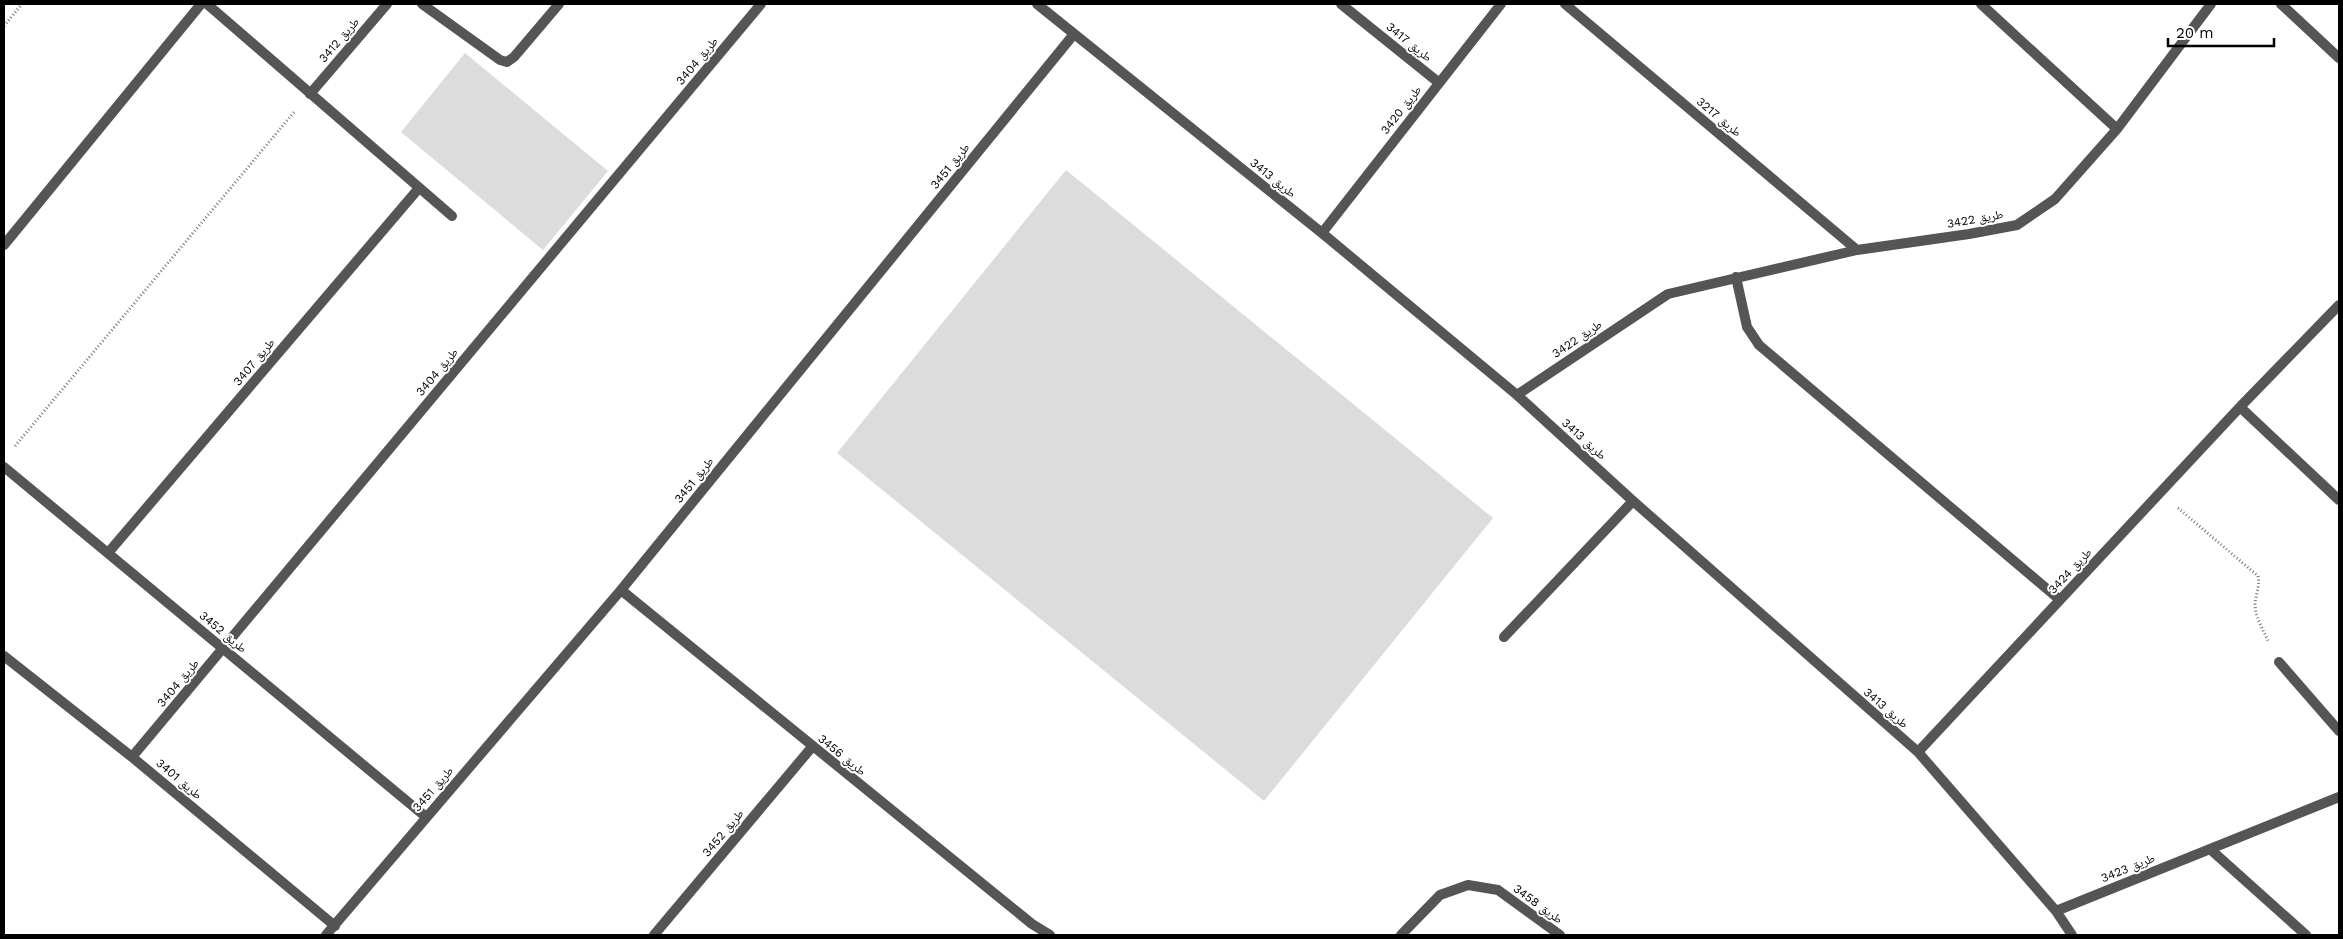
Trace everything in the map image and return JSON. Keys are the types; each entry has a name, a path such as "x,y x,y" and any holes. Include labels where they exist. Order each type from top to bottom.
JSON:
{"street":[{"path":"4,245 201,4"},
{"path":"207,4 452,216"},
{"name":"طريق 3412","path":"310,94 388,4"},
{"path":"422,4 500,60 507,62 514,57 559,4"},
{"name":"طريق 3404","path":"132,756 761,4"},
{"name":"طريق 3413","path":"1037,4 1322,232 1517,395 1633,501 1918,752 2056,911 2072,935"},
{"name":"طريق 3417","path":"1341,4 1438,82"},
{"name":"طريق 3420","path":"1322,232 1501,4"},
{"name":"طريق 3217","path":"1565,4 1857,250"},
{"path":"1981,4 2117,129"},
{"name":"طريق 3422","path":"1517,395 1668,294 1857,250 1969,234 2017,224 2055,199 2117,129 2211,4"},
{"path":"2281,4 2339,58"},
{"name":"طريق 3451","path":"326,935 621,590 1074,34"},
{"name":"طريق 3407","path":"108,553 419,188"},
{"path":"1736,277 1748,327 1759,345 2060,600"},
{"name":"طريق 3424","path":"1918,752 2240,407 2339,305"},
{"path":"2240,407 2339,500"},
{"name":"طريق 3452","path":"4,467 426,817"},
{"path":"1504,636 1633,501"},
{"name":"طريق 3456","path":"621,590 1032,924 1050,935"},
{"name":"طريق 3401","path":"4,656 132,756 335,926"},
{"path":"2279,662 2339,731"},
{"name":"طريق 3452","path":"654,935 812,747"},
{"name":"طريق 3423","path":"2056,911 2339,797"},
{"path":"2210,849 2306,935"},
{"name":"طريق 3458","path":"1401,935 1440,895 1468,886 1498,890 1560,935"}],"path":[{"path":"4,26 22,4"},
{"path":"10,452 310,94"},
{"path":"2160,493 2258,576 2260,584 2255,605 2258,619 2279,662"}],"shaded area":[{"path":"465,53 608,171 543,250 401,132"},
{"path":"1066,170 1493,518 1264,801 837,453"}]}
